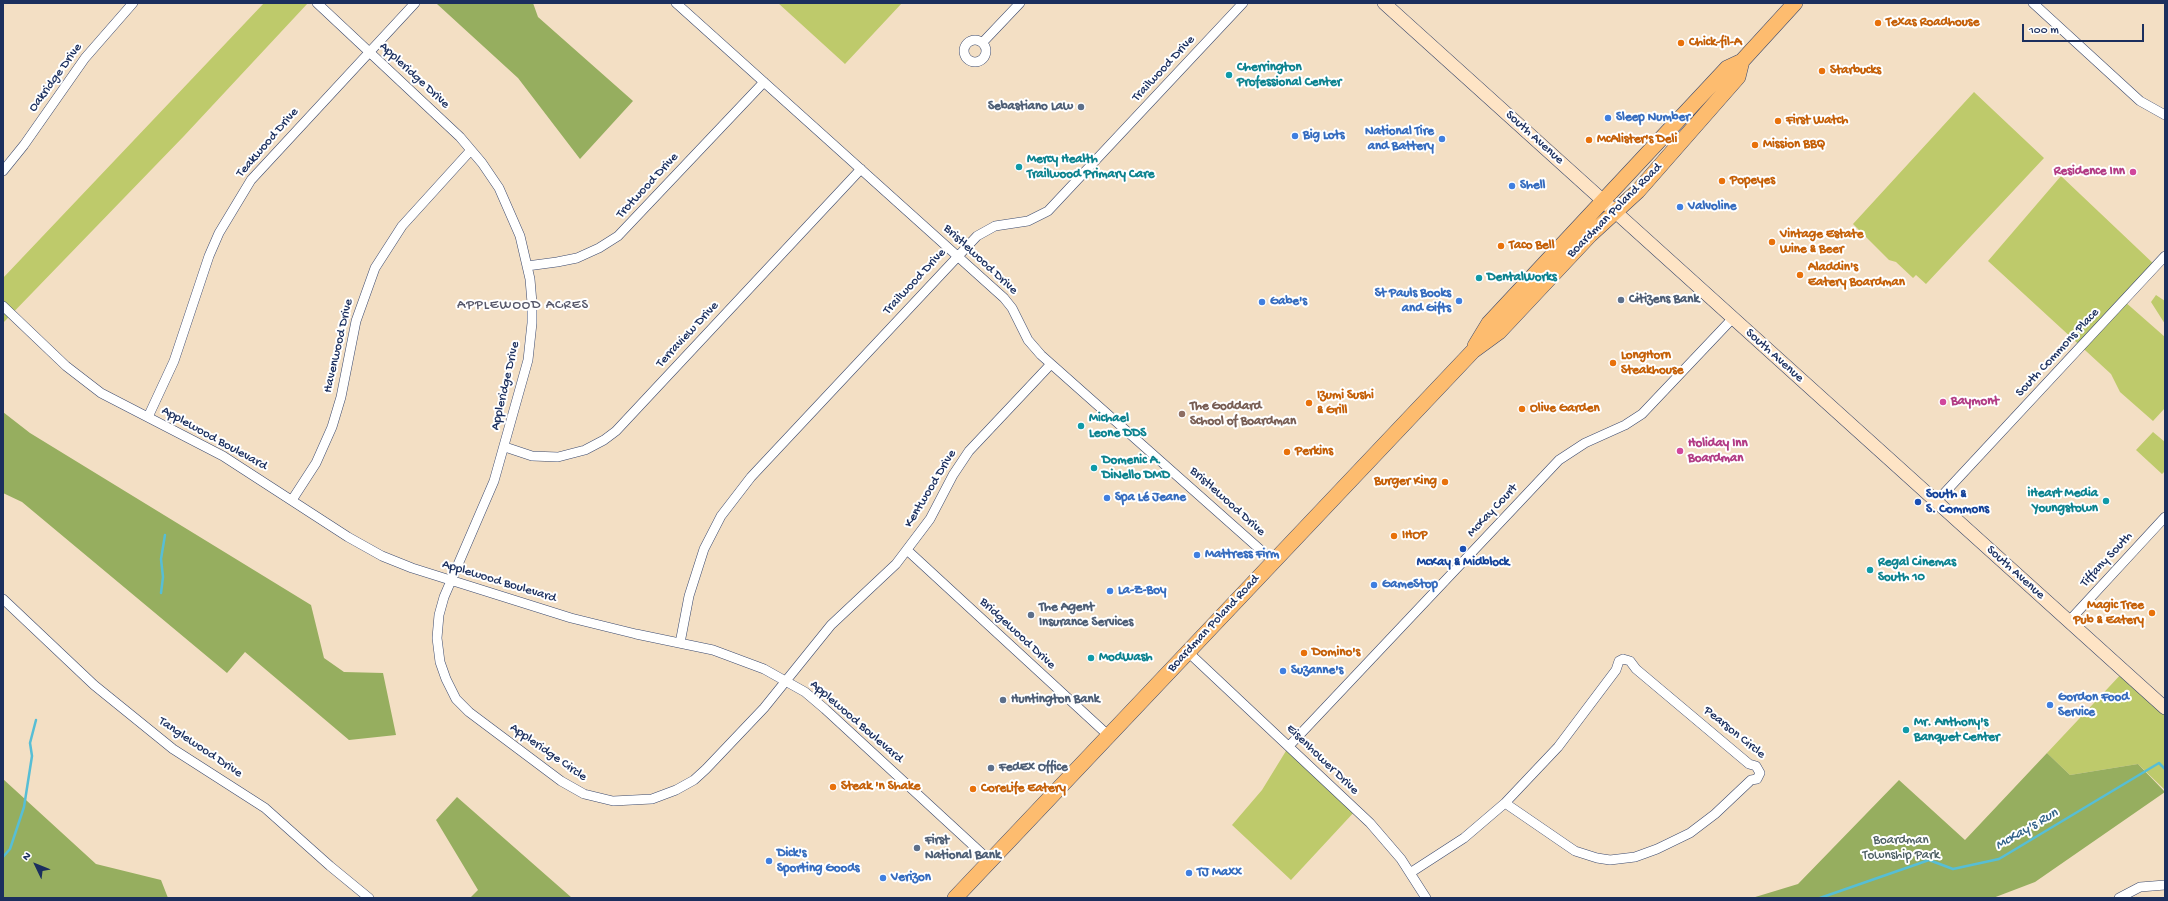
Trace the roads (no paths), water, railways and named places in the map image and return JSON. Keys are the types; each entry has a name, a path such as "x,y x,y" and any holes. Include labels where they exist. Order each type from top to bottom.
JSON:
{"main road":[{"name":"South Avenue","path":"1384,3 2165,708"},
{"name":"Boardman Poland Road","path":"1473,351 1489,323 1726,68 1742,61 1796,3"},
{"name":"Boardman Poland Road","path":"954,898 1473,351 1499,332 1590,235 1638,191 1738,77 1742,61"}],"street":[{"name":"Oakridge Drive","path":"3,171 24,145 90,52 133,3"},
{"name":"Appleridge Drive","path":"317,3 460,137 490,174 507,204 520,236 527,266 532,303 530,344 524,376 505,447 486,501 452,581"},
{"name":"Teakwood Drive","path":"148,417 174,361 209,256 228,216 251,180 264,164 416,3"},
{"name":"Bristlewood Drive","path":"676,3 1008,302 1028,340 1051,364 1274,561"},
{"path":"983,42 1020,3"},
{"name":"Trailwood Drive","path":"680,643 689,596 698,565 712,533 731,501 751,477 977,236 988,229 1002,224 1028,221 1048,211 1243,3"},
{"path":"2033,3 2140,101 2165,115"},
{"name":"Trotwood Drive","path":"527,266 577,258 599,248 618,236 764,82"},
{"name":"Havenwood Drive","path":"292,500 316,463 332,427 341,397 356,321 375,268 402,226 471,150"},
{"name":"Terraview Drive","path":"505,447 532,456 558,457 585,450 610,436 861,169"},
{"name":"South Commons Place","path":"1936,502 2165,256"},
{"name":"Applewood Boulevard","path":"3,306 84,382 112,399 223,456 382,556 452,581 600,626 738,657 786,681 805,692 825,709 990,861"},
{"name":"McKay Court","path":"1289,746 1559,460 1585,443 1625,425 1642,414 1733,318"},
{"name":"Kentwood Drive","path":"786,681 831,625 884,576 907,550 930,519 953,475 969,451 1051,364"},
{"name":"Tiffany South","path":"2069,621 2165,517"},
{"name":"Bridgewood Drive","path":"907,550 1108,736"},
{"name":"Appleridge Circle","path":"452,581 439,614 437,638 440,662 446,679 456,699 469,712 561,781 584,794 625,802 652,799 676,790 694,780 751,722 786,681"},
{"name":"Tanglewood Drive","path":"3,599 62,657 94,685 173,749 265,808 330,866 369,898"},
{"name":"Eisenhower Drive","path":"1188,652 1370,824 1410,873 1426,898"},
{"name":"Pearson Circle","path":"1410,873 1464,838 1505,803 1558,747 1616,670 1619,661 1623,659 1630,661 1636,669 1749,764 1756,766 1760,773 1757,779 1751,780 1715,814 1690,833 1657,849 1622,859 1597,858 1575,851 1505,803"},
{"path":"2119,898 2140,887 2165,885"}],"waterway":[{"path":"161,593 163,577 161,559 165,535"},
{"path":"3,857 10,849 24,807 32,756 30,743 36,720"},
{"name":"McKay's Run","path":"1820,898 1929,860 1953,869 1999,859 2159,763 2165,769"}],"place":[{"name":"Texas Roadhouse","path":"1878,23"},
{"name":"Chick-fil-A","path":"1681,43"},
{"name":"Starbucks","path":"1822,71"},
{"name":"Cherrington Professional Center","path":"1229,75"},
{"name":"Sebastiano Law","path":"1081,107"},
{"name":"Sleep Number","path":"1608,118"},
{"name":"First Watch","path":"1778,121"},
{"name":"Big Lots","path":"1295,136"},
{"name":"National Tire and Battery","path":"1442,139"},
{"name":"McAlister's Deli","path":"1589,140"},
{"name":"Mission BBQ","path":"1755,145"},
{"name":"Mercy Health Trailwood Primary Care","path":"1019,167"},
{"name":"Residence Inn","path":"2133,172"},
{"name":"Popeyes","path":"1722,181"},
{"name":"Shell","path":"1512,186"},
{"name":"Valvoline","path":"1680,207"},
{"name":"Vintage Estate Wine & Beer","path":"1772,242"},
{"name":"Taco Bell","path":"1501,246"},
{"name":"Aladdin's Eatery Boardman","path":"1800,275"},
{"name":"DentalWorks","path":"1479,278"},
{"name":"Citizens Bank","path":"1621,300"},
{"name":"St Pauls Books and Gifts","path":"1459,301"},
{"name":"Gabe's","path":"1262,302"},
{"name":"LongHorn Steakhouse","path":"1613,363"},
{"name":"Baymont","path":"1943,402"},
{"name":"Izumi Sushi & Grill","path":"1309,403"},
{"name":"Olive Garden","path":"1522,409"},
{"name":"The Goddard School of Boardman","path":"1182,414"},
{"name":"Michael Leone DDS","path":"1081,426"},
{"name":"Holiday Inn Boardman","path":"1680,451"},
{"name":"Perkins","path":"1287,452"},
{"name":"Domenic A. DiNello DMD","path":"1094,468"},
{"name":"Burger King","path":"1445,482"},
{"name":"Spa Lé Jeane","path":"1107,498"},
{"name":"iHeart Media Youngstown","path":"2106,501"},
{"name":"South & S. Commons","path":"1918,502"},
{"name":"IHOP","path":"1394,536"},
{"name":"McKay & Midblock","path":"1463,549"},
{"name":"Mattress Firm","path":"1197,555"},
{"name":"Regal Cinemas South 10","path":"1870,570"},
{"name":"GameStop","path":"1374,585"},
{"name":"La-Z-Boy","path":"1110,591"},
{"name":"Magic Tree Pub & Eatery","path":"2152,613"},
{"name":"The Agent Insurance Services","path":"1031,615"},
{"name":"Domino's","path":"1304,653"},
{"name":"ModWash","path":"1091,658"},
{"name":"Suzanne's","path":"1283,671"},
{"name":"Huntington Bank","path":"1003,700"},
{"name":"Gordon Food Service","path":"2050,705"},
{"name":"Mr. Anthony's Banquet Center","path":"1906,730"},
{"name":"FedEx Office","path":"991,768"},
{"name":"Steak 'n Shake","path":"833,787"},
{"name":"CoreLife Eatery","path":"973,789"},
{"name":"First National Bank","path":"917,848"},
{"name":"Dick's Sporting Goods","path":"769,861"},
{"name":"TJ Maxx","path":"1189,873"},
{"name":"Verizon","path":"883,878"}],"district":[{"name":"APPLEWOOD ACRES","path":"523,306"}],"park label":[{"name":"Boardman Township Park","path":"1901,848"}]}
